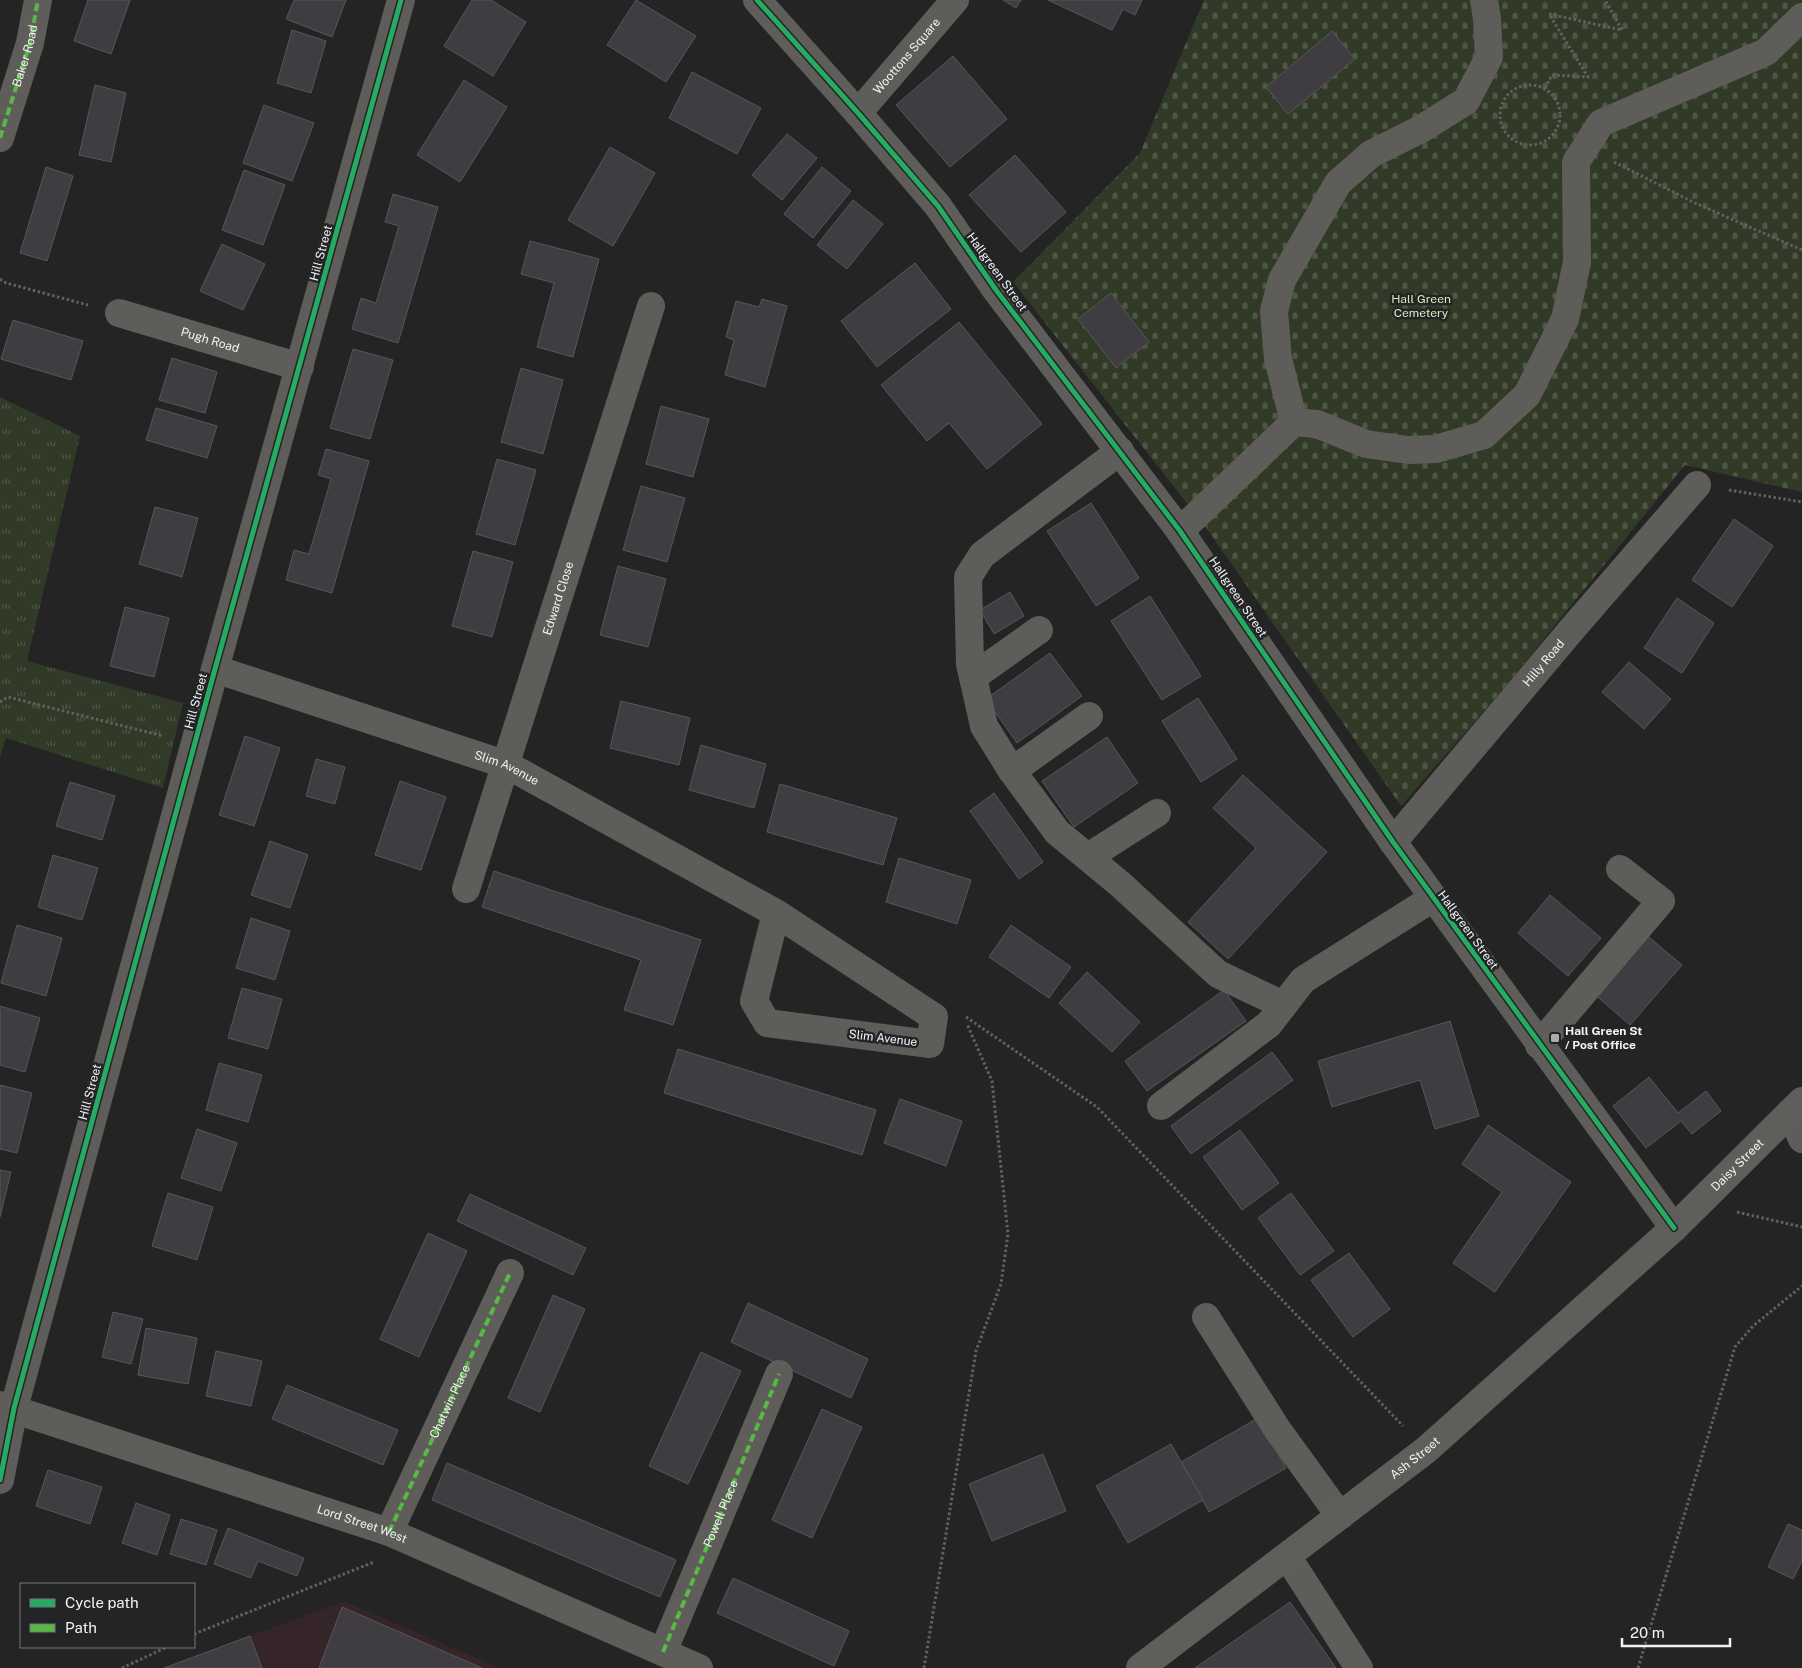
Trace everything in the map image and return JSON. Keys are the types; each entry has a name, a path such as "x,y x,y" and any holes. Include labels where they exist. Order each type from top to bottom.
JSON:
{"main road":[{"name":"Daisy Street","path":"1674,1228 1796,1107"},
{"name":"Ash Street","path":"1140,1668 1426,1450 1674,1228"}],"street":[{"name":"Baker Road","path":"0,138 30,43 38,0"},
{"name":"Hill Street","path":"0,1480 7,1406 300,367 401,0"},
{"name":"Hallgreen Street","path":"757,0 938,206 996,290 1180,531 1393,842 1674,1228"},
{"name":"Woottons Square","path":"858,113 955,0"},
{"path":"1294,422 1277,349 1274,311 1282,280 1338,183 1371,154 1421,130 1466,101 1489,58 1484,0"},
{"path":"1180,531 1294,422 1317,424 1366,444 1408,450 1436,449 1484,435 1527,395 1565,319 1577,262 1576,162 1601,123 1766,52 1802,16"},
{"name":"Edward Close","path":"466,889 507,765 651,306"},
{"name":"Pugh Road","path":"119,314 300,367"},
{"path":"1120,451 982,555 968,577 970,664 984,726 1012,771 1057,832 1088,857 1218,974 1283,1005"},
{"name":"Hilly Road","path":"1393,842 1573,628 1697,486"},
{"path":"973,677 1039,630"},
{"name":"Slim Avenue","path":"215,669 507,765 776,913 934,1017 930,1044 767,1023 754,1001 776,913"},
{"path":"1012,771 1089,716"},
{"path":"1088,857 1157,813"},
{"path":"1539,1045 1661,901 1620,869"},
{"path":"1161,1106 1269,1024 1302,980 1433,898"},
{"path":"1796,1107 1802,1139"},
{"name":"Chatwin Place","path":"389,1532 510,1273"},
{"path":"1206,1317 1277,1429 1340,1516"},
{"name":"Powell Place","path":"663,1652 779,1374"},
{"name":"Lord Street West","path":"7,1406 389,1532 699,1668"},
{"path":"1288,1556 1359,1668"}],"path":[{"path":"1545,88 1552,75 1588,77 1549,14 1622,30 1605,0"},
{"path":"1525,85 1545,88 1559,103 1560,123 1555,132 1539,144 1520,143 1511,138 1501,122 1503,102 1516,88 1525,85"},
{"path":"1555,132 1695,204 1802,250"},
{"path":"0,280 119,314"},
{"path":"1697,486 1802,502"},
{"path":"0,702 8,697 194,744"},
{"path":"924,1668 976,1351 1001,1284 1008,1234 992,1081 962,1014 1097,1107 1426,1450"},
{"path":"1700,1203 1802,1227"},
{"path":"1638,1668 1735,1347 1753,1326 1802,1286"},
{"path":"195,1634 420,1545"},
{"path":"122,1668 165,1648"}],"shaded area":[{"path":"344,1601 500,1668 164,1668"}],"green space":[{"name":"Hall Green Cemetery","path":"1204,0 1802,0 1802,492 1685,465 1501,692 1401,806 1207,529 1013,282 1140,153"},
{"path":"0,397 80,436 27,661 183,703 163,788 6,738 0,758"}],"building":[{"path":"88,0 130,0 111,54 74,41"},
{"path":"294,0 346,0 332,37 286,19"},
{"path":"472,0 491,0 526,22 493,76 444,46"},
{"path":"636,0 696,36 666,82 607,45"},
{"path":"1003,0 1021,0 1016,8"},
{"path":"1048,0 1142,0 1135,15 1123,9 1112,30"},
{"path":"292,30 326,41 311,93 277,83"},
{"path":"1332,31 1355,59 1288,114 1266,87"},
{"path":"953,56 1007,119 950,167 896,105"},
{"path":"692,72 761,108 737,154 669,118"},
{"path":"464,80 507,107 460,182 417,155"},
{"path":"95,85 126,93 111,162 79,155"},
{"path":"264,105 314,123 292,181 243,163"},
{"path":"787,134 817,158 782,200 752,175"},
{"path":"610,147 655,173 613,246 568,220"},
{"path":"1015,155 1066,212 1021,252 969,195"},
{"path":"46,167 73,176 47,261 20,253"},
{"path":"822,167 851,191 813,238 784,214"},
{"path":"244,170 285,185 263,245 222,230"},
{"path":"393,194 438,207 398,343 352,329 361,298 376,303 399,226 385,222"},
{"path":"853,200 883,224 847,269 817,245"},
{"path":"530,241 599,259 573,357 537,347 554,283 521,274"},
{"path":"222,244 265,264 243,310 200,291"},
{"path":"915,263 951,309 877,367 841,321"},
{"path":"1111,293 1149,342 1116,368 1078,319"},
{"path":"762,299 787,306 765,387 725,375 734,340 726,337 736,301 759,307"},
{"path":"13,320 83,341 71,380 1,359"},
{"path":"959,322 1042,424 987,469 949,423 927,441 881,385"},
{"path":"353,349 393,360 370,439 330,428"},
{"path":"172,358 217,372 205,413 159,400"},
{"path":"521,368 563,380 543,454 501,442"},
{"path":"661,406 709,419 693,477 646,464"},
{"path":"156,408 217,426 207,458 146,440"},
{"path":"326,449 369,461 332,593 286,580 294,550 309,554 331,479 318,475"},
{"path":"497,459 536,470 515,545 476,534"},
{"path":"641,486 685,498 667,562 623,550"},
{"path":"1091,503 1139,578 1096,606 1047,531"},
{"path":"155,507 198,518 182,577 139,564"},
{"path":"1734,519 1773,546 1732,607 1692,580"},
{"path":"473,551 513,562 492,637 452,626"},
{"path":"618,566 666,579 648,647 600,635"},
{"path":"1010,592 1024,616 994,634 980,610"},
{"path":"1150,596 1201,676 1162,700 1111,621"},
{"path":"1677,598 1714,623 1682,673 1644,648"},
{"path":"125,607 169,618 154,677 110,666"},
{"path":"1050,653 1082,696 1017,743 986,699"},
{"path":"1629,662 1671,699 1644,729 1602,692"},
{"path":"1198,698 1237,759 1201,782 1162,721"},
{"path":"621,701 690,718 679,765 610,748"},
{"path":"245,736 280,748 254,826 219,815"},
{"path":"1107,737 1138,783 1074,827 1042,781"},
{"path":"701,745 766,764 754,808 689,790"},
{"path":"316,759 345,767 335,804 306,796"},
{"path":"1243,775 1327,852 1228,959 1188,922 1256,848 1213,808"},
{"path":"400,781 446,797 421,870 375,855"},
{"path":"70,782 115,796 102,840 56,826"},
{"path":"780,784 897,818 883,865 767,832"},
{"path":"994,793 1043,862 1019,879 970,811"},
{"path":"270,841 308,855 290,908 251,895"},
{"path":"53,855 98,868 82,920 38,907"},
{"path":"899,858 971,880 957,924 886,902"},
{"path":"494,871 701,940 673,1025 624,1010 641,960 482,907"},
{"path":"1550,895 1601,938 1568,976 1518,933"},
{"path":"251,918 290,931 275,980 236,968"},
{"path":"17,925 62,938 46,996 1,983"},
{"path":"1011,925 1071,967 1049,998 989,957"},
{"path":"1644,933 1682,965 1630,1025 1593,993"},
{"path":"1087,972 1140,1022 1112,1052 1059,1003"},
{"path":"242,988 282,999 268,1049 228,1038"},
{"path":"1224,990 1246,1021 1147,1091 1125,1061"},
{"path":"0,1006 40,1018 25,1072 0,1065"},
{"path":"1450,1021 1479,1116 1435,1129 1420,1080 1332,1107 1318,1061"},
{"path":"678,1049 876,1110 862,1155 664,1093"},
{"path":"1272,1052 1293,1080 1191,1154 1171,1126"},
{"path":"219,1063 262,1075 248,1122 206,1110"},
{"path":"1649,1077 1678,1113 1706,1091 1721,1111 1692,1134 1681,1121 1646,1148 1613,1106"},
{"path":"0,1085 32,1093 17,1153 0,1149"},
{"path":"900,1099 962,1121 946,1166 884,1143"},
{"path":"1488,1125 1571,1182 1495,1292 1453,1263 1502,1192 1462,1164"},
{"path":"197,1129 237,1143 221,1191 181,1178"},
{"path":"1240,1130 1279,1183 1242,1210 1203,1157"},
{"path":"0,1170 11,1172 0,1217"},
{"path":"168,1193 213,1207 197,1260 152,1246"},
{"path":"1291,1193 1334,1251 1300,1275 1258,1218"},
{"path":"470,1194 586,1248 573,1275 457,1221"},
{"path":"428,1233 467,1251 419,1357 380,1339"},
{"path":"1349,1253 1390,1309 1353,1337 1311,1280"},
{"path":"553,1295 585,1309 540,1412 508,1398"},
{"path":"748,1303 868,1359 851,1398 731,1342"},
{"path":"113,1312 143,1319 131,1364 102,1357"},
{"path":"146,1328 197,1338 188,1384 138,1375"},
{"path":"216,1351 262,1361 251,1406 206,1396"},
{"path":"701,1352 741,1371 688,1484 649,1466"},
{"path":"287,1385 398,1430 383,1465 272,1419"},
{"path":"822,1409 862,1427 812,1538 772,1520"},
{"path":"1258,1418 1286,1468 1209,1512 1181,1462"},
{"path":"1171,1444 1203,1500 1128,1543 1096,1486"},
{"path":"1043,1454 1066,1511 992,1541 969,1484"},
{"path":"447,1463 676,1560 660,1597 432,1500"},
{"path":"48,1470 102,1487 90,1524 36,1506"},
{"path":"136,1503 170,1515 157,1555 122,1543"},
{"path":"181,1519 217,1530 206,1565 170,1554"},
{"path":"1788,1524 1802,1530 1802,1561 1793,1579 1768,1567"},
{"path":"228,1528 304,1558 297,1576 258,1561 251,1578 214,1564"},
{"path":"733,1578 849,1631 834,1666 717,1613"},
{"path":"1290,1602 1336,1668 1195,1668"},
{"path":"342,1607 482,1668 319,1668"},
{"path":"250,1636 262,1668 164,1668"}],"marked path":[{"path":"0,138 30,43 38,0"},
{"path":"389,1532 510,1273"},
{"path":"663,1652 779,1374"}],"cycle path":[{"path":"0,1480 14,1408 215,669 401,0"},
{"path":"757,0 938,206 996,290 1180,531 1393,842 1674,1228"}],"place":[{"name":"Hall Green St / Post Office","path":"1555,1038"}]}
